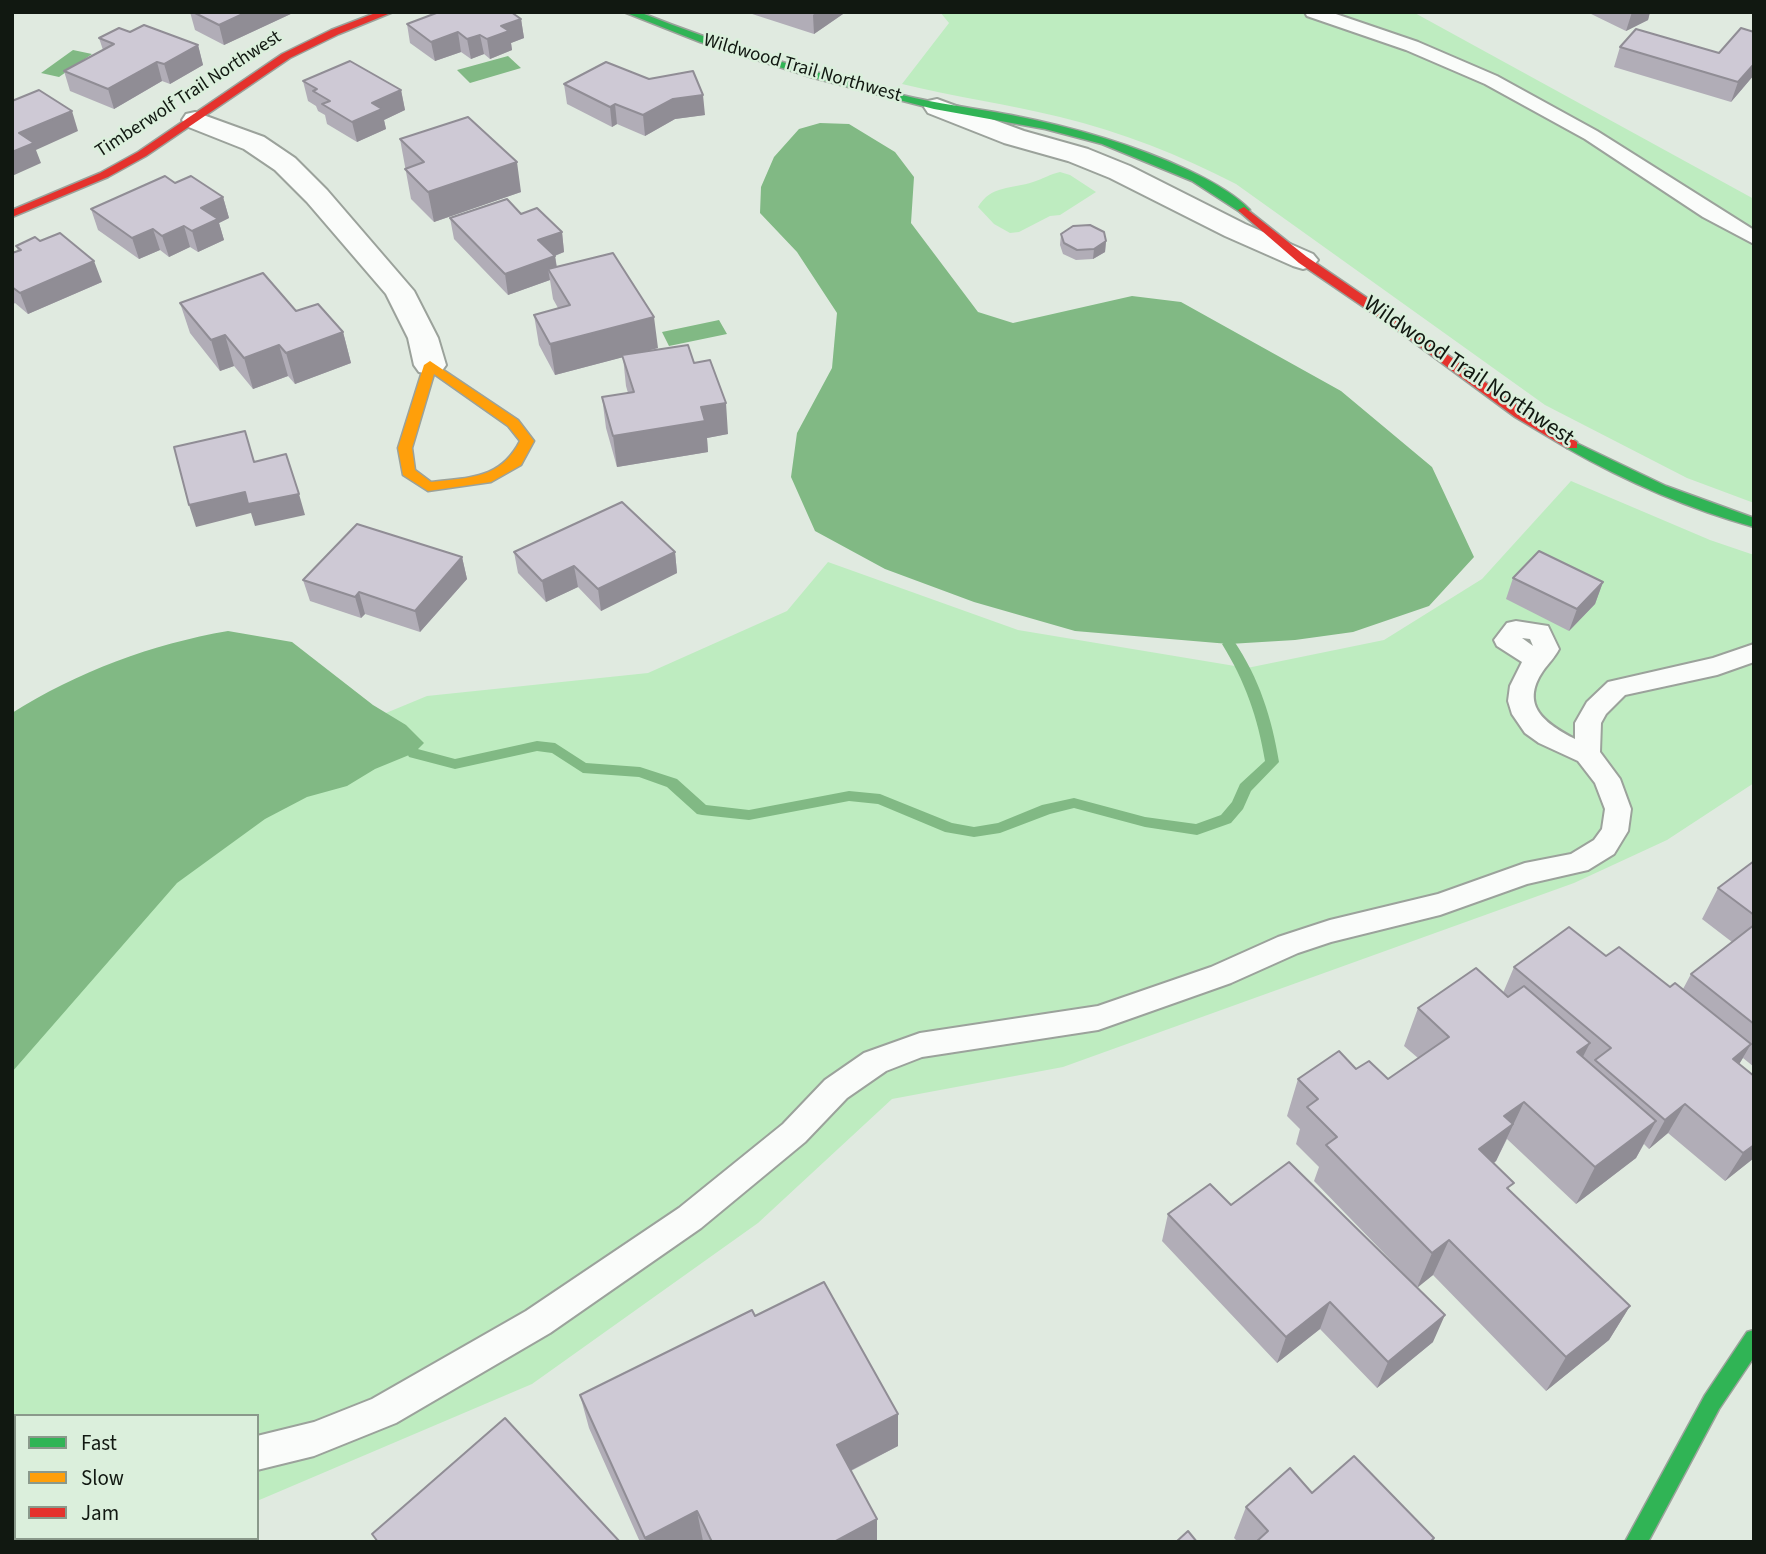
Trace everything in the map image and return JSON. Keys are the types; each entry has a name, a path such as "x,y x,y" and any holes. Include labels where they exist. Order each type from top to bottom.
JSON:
{"street":[{"name":"Timberwolf Trail Northwest","path":"12,214 104,175 195,120 286,56 335,32 388,12"},
{"name":"Wildwood Trail Northwest","path":"629,12 705,43 762,61 937,107 1014,137 1078,155 1121,172 1235,230 1303,260 1397,324 1520,414 1595,458 1690,501 1754,523"},
{"path":"195,120 254,143 285,164 317,196 398,292 423,338 430,365 405,448 408,472 428,486 450,486 486,479 516,462 527,441 513,423 430,365"},
{"path":"1636,1542 1712,1402 1754,1339"}],"lane":[{"path":"1313,12 1412,46 1491,80 1591,135 1710,213 1754,238"},
{"path":"1587,754 1588,723 1596,708 1617,688 1717,666 1754,653"},
{"path":"259,1453 314,1439 384,1411 538,1322 690,1218 794,1133 836,1089 875,1062 920,1045 1098,1018 1222,975 1288,945 1330,931 1440,904 1525,874 1578,863 1604,847 1615,831 1618,809 1607,779 1587,754 1562,745 1540,732 1522,712 1520,690 1537,660"}],"shaded area":[{"path":"940,12 1413,12 1754,199 1754,503 1687,478 1545,405 1236,184 1215,173 1150,145 1083,123 902,84 949,23"},
{"path":"73,50 92,54 59,77 41,73"},
{"path":"508,56 521,68 470,83 457,70"},
{"path":"820,123 849,124 895,152 914,177 911,223 978,312 1013,323 1132,296 1181,302 1341,391 1432,467 1474,557 1429,606 1353,632 1295,640 1229,644 1075,631 974,602 885,569 815,531 791,477 797,433 832,368 837,313 797,252 760,213 761,187 774,157 799,129"},
{"path":"1060,172 1070,175 1096,192 1060,215 1050,216 1019,232 1010,233 994,224 978,207 996,191"},
{"path":"719,320 727,334 669,346 662,332"},
{"path":"1571,481 1710,540 1754,555 1754,783 1667,840 1574,883 1063,1067 892,1099 758,1223 532,1384 259,1500 259,1414 14,1414 14,1540 165,1540 12,1542 12,868 427,696 648,673 787,611 828,562 1018,630 1247,668 1384,640 1482,579"},
{"path":"228,631 292,642 373,705 406,725 424,743 414,753 375,769 347,786 307,797 265,819 177,883 12,1072 12,713 89,672 143,652"}],"building":[{"path":"193,12 247,12 219,25"},
{"path":"439,12 511,12 521,19 501,26 509,31 487,39 480,35 467,39 458,32 431,42 407,24"},
{"path":"144,25 198,45 164,64 157,62 108,89 64,71 114,44 99,38 119,28 130,32"},
{"path":"1741,28 1754,32 1754,64 1738,82 1620,47 1636,29 1719,53"},
{"path":"350,61 401,90 372,103 382,109 352,122 322,104 330,101 303,81"},
{"path":"606,62 649,79 693,71 703,95 673,99 643,115 615,104 610,107 564,84"},
{"path":"39,90 72,111 19,133 34,143 12,152 12,101"},
{"path":"468,117 517,162 428,192 405,169 424,162 400,139"},
{"path":"165,176 175,183 191,176 223,197 201,208 218,219 192,231 184,226 162,236 153,229 132,238 91,209"},
{"path":"507,199 521,214 537,208 562,232 538,240 555,256 505,274 450,218"},
{"path":"1090,225 1104,232 1106,241 1094,249 1077,250 1064,243 1061,234 1073,226"},
{"path":"60,233 94,261 20,293 12,287 12,253 21,250 16,246 35,237 40,241"},
{"path":"613,253 654,317 550,344 534,315 570,305 548,269"},
{"path":"263,273 296,311 318,304 343,332 286,353 279,345 244,358 225,335 211,340 180,303"},
{"path":"688,345 694,363 710,360 726,403 701,407 705,421 613,436 602,397 634,392 622,355"},
{"path":"245,431 254,462 286,454 299,494 248,504 245,492 189,505 174,447"},
{"path":"622,502 675,552 598,589 574,566 542,581 514,552"},
{"path":"357,524 462,557 415,611 359,592 355,597 303,580"},
{"path":"1539,551 1603,582 1577,609 1513,578"},
{"path":"1754,861 1754,915 1718,888"},
{"path":"1754,925 1754,1024 1691,974"},
{"path":"1569,927 1606,956 1619,947 1670,987 1675,983 1751,1044 1733,1059 1754,1076 1754,1145 1743,1153 1685,1104 1665,1120 1595,1060 1611,1048 1514,967"},
{"path":"1476,968 1508,997 1524,986 1590,1043 1577,1052 1656,1121 1595,1167 1524,1102 1504,1116 1513,1124 1479,1149 1514,1183 1507,1188 1630,1306 1566,1357 1449,1240 1432,1253 1326,1145 1337,1137 1307,1107 1318,1099 1298,1079 1339,1051 1356,1069 1369,1061 1388,1079 1449,1037 1418,1008"},
{"path":"1289,1162 1445,1315 1388,1362 1330,1302 1286,1337 1168,1214 1210,1184 1231,1205"},
{"path":"824,1282 898,1414 837,1445 877,1519 834,1542 712,1542 697,1511 645,1538 580,1395 752,1310 755,1316"},
{"path":"505,1418 620,1542 378,1542 372,1534"},
{"path":"1354,1456 1434,1538 1430,1542 1256,1542 1268,1531 1246,1507 1290,1468 1312,1493"},
{"path":"1188,1531 1197,1542 1176,1542"}],"waterway":[{"path":"414,753 455,764 537,746 555,748 583,768 640,772 672,783 702,810 749,815 849,796 880,799 950,828 974,832 1000,828 1047,809 1074,803 1145,822 1197,830 1226,819 1238,805 1245,788 1272,762 1258,700 1229,644"}],"traffic: fast":[{"path":"629,12 742,53 856,86 945,108 1045,126 1106,142 1196,178 1244,210"},
{"path":"1572,445 1638,479 1754,523"},
{"path":"1636,1542 1712,1402 1754,1339"}],"traffic: slow":[{"path":"430,365 513,423 527,441 516,462 486,479 428,487 408,472 405,448 430,365"}],"traffic: jam":[{"path":"12,214 104,175 142,154 286,56 335,32 388,12"},
{"path":"1244,210 1303,260 1397,324 1520,414 1572,445"}]}
